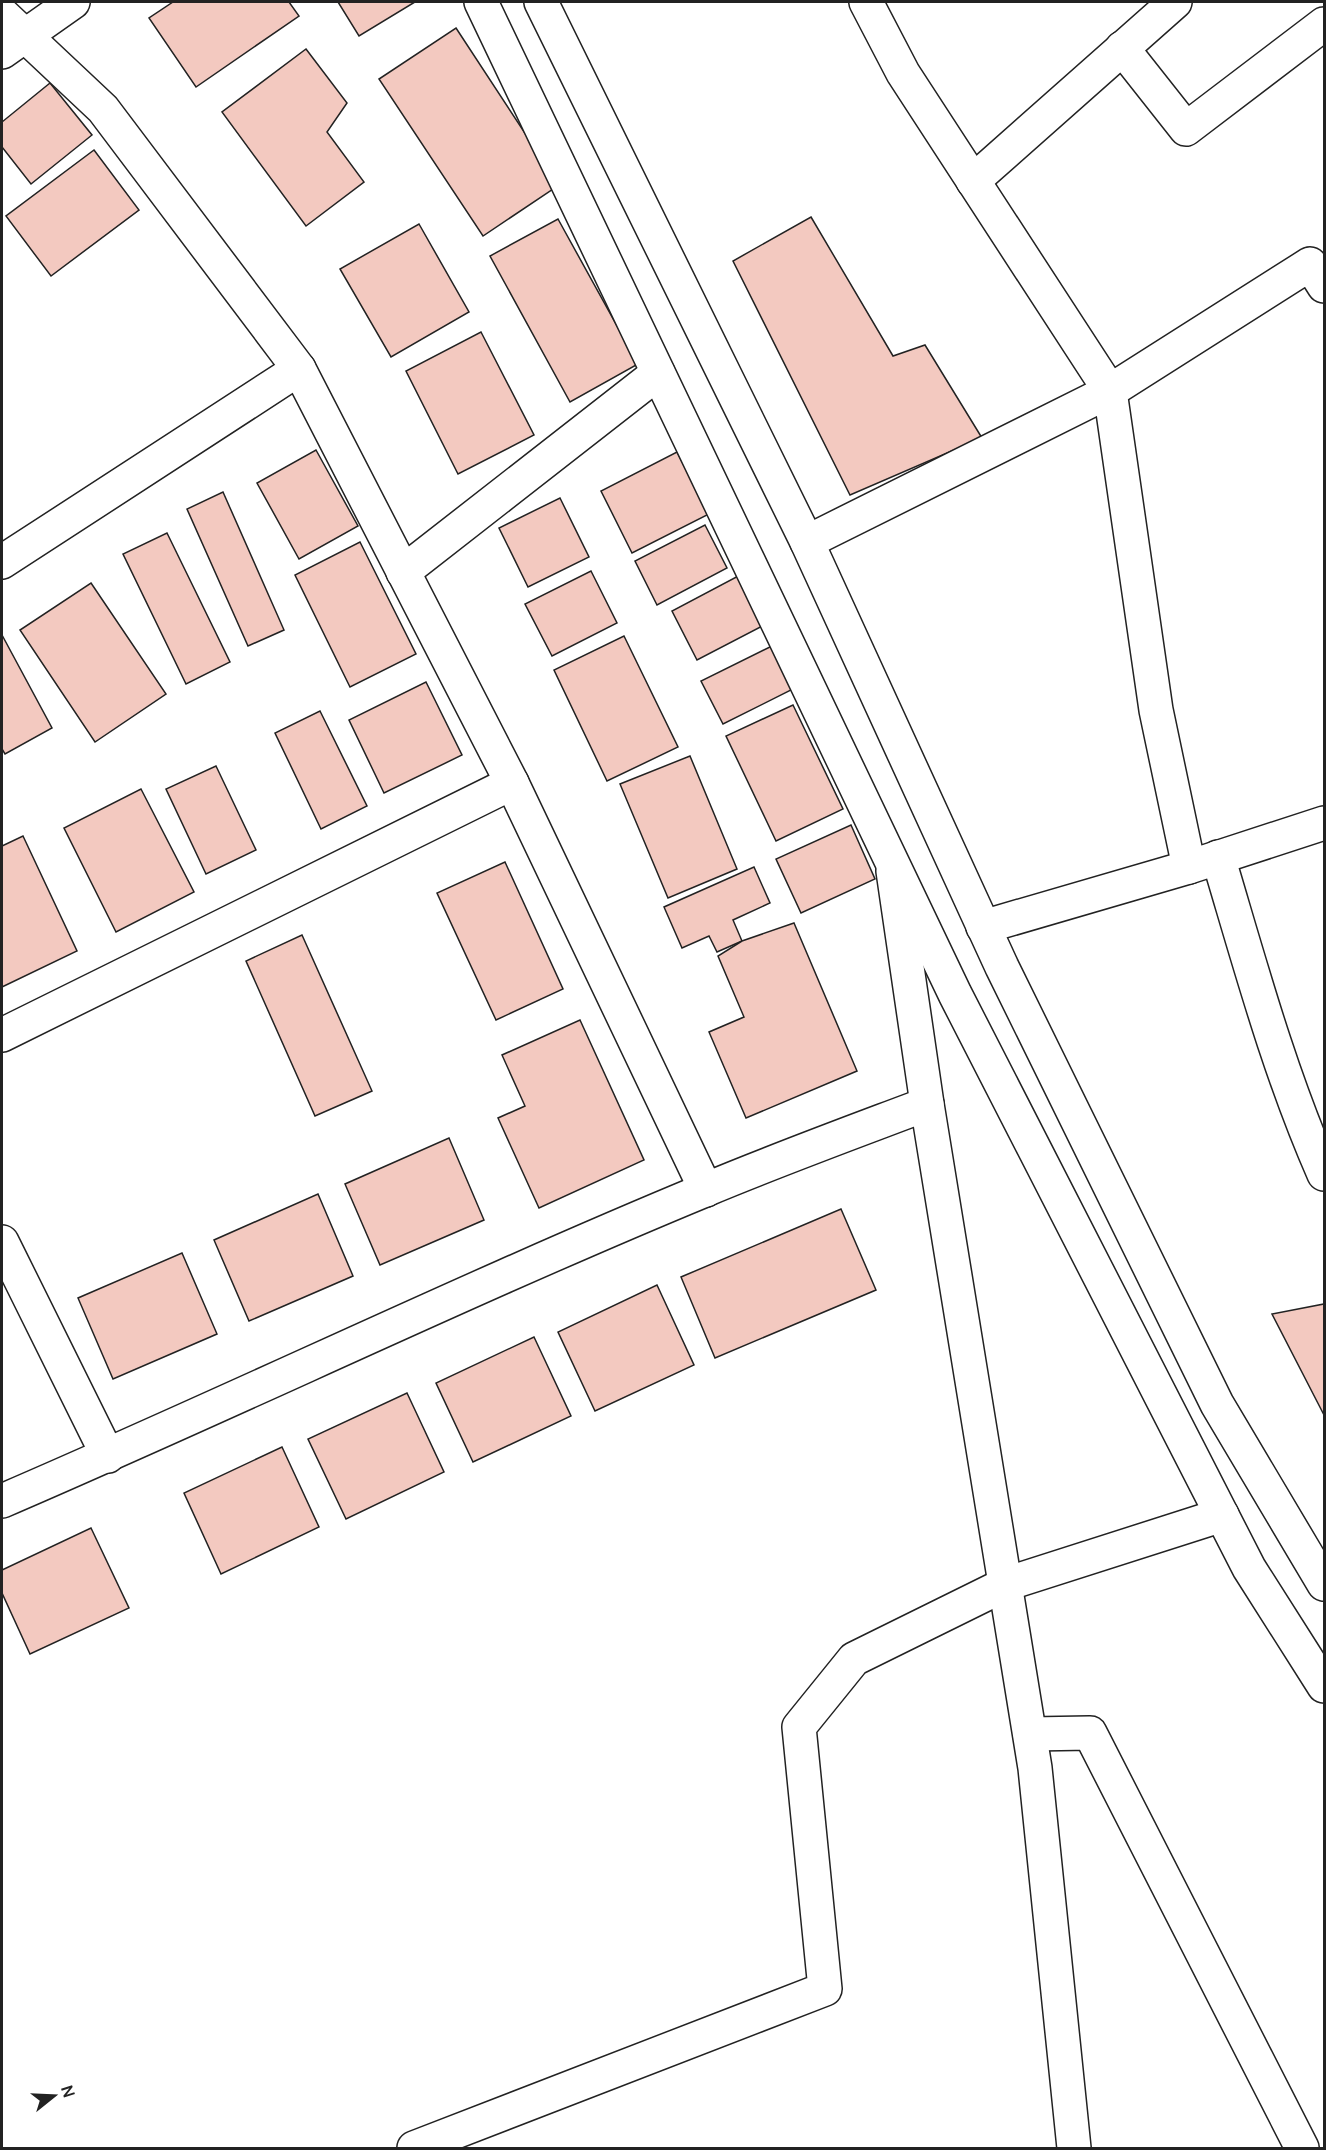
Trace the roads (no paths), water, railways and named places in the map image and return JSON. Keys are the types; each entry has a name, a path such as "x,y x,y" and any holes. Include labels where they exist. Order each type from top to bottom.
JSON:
{"street":[{"path":"72,2 9,34 103,109 298,369 512,783 706,1190"},
{"path":"481,2 955,994 1249,1568 1324,1686"},
{"path":"541,2 807,542 983,927 1217,1404 1324,1584"},
{"path":"866,2 903,73 1110,391 1156,710 1204,862 1324,1174"},
{"path":"973,181 1175,2"},
{"path":"1122,48 1186,129 1324,24"},
{"path":"807,542 1110,391 1310,264 1324,286"},
{"path":"2,562 298,369"},
{"path":"403,572 658,373"},
{"path":"2,1035 512,783"},
{"path":"983,927 1204,862 1324,823"},
{"path":"891,861 927,1104 1035,1768 1074,2148"},
{"path":"2,1502 331,1353 706,1190 927,1104"},
{"path":"2,1242 108,1455"},
{"path":"414,2148 825,1989 800,1727 854,1659 1006,1584 1222,1515"},
{"path":"1030,1734 1090,1733 1302,2148"}]}
